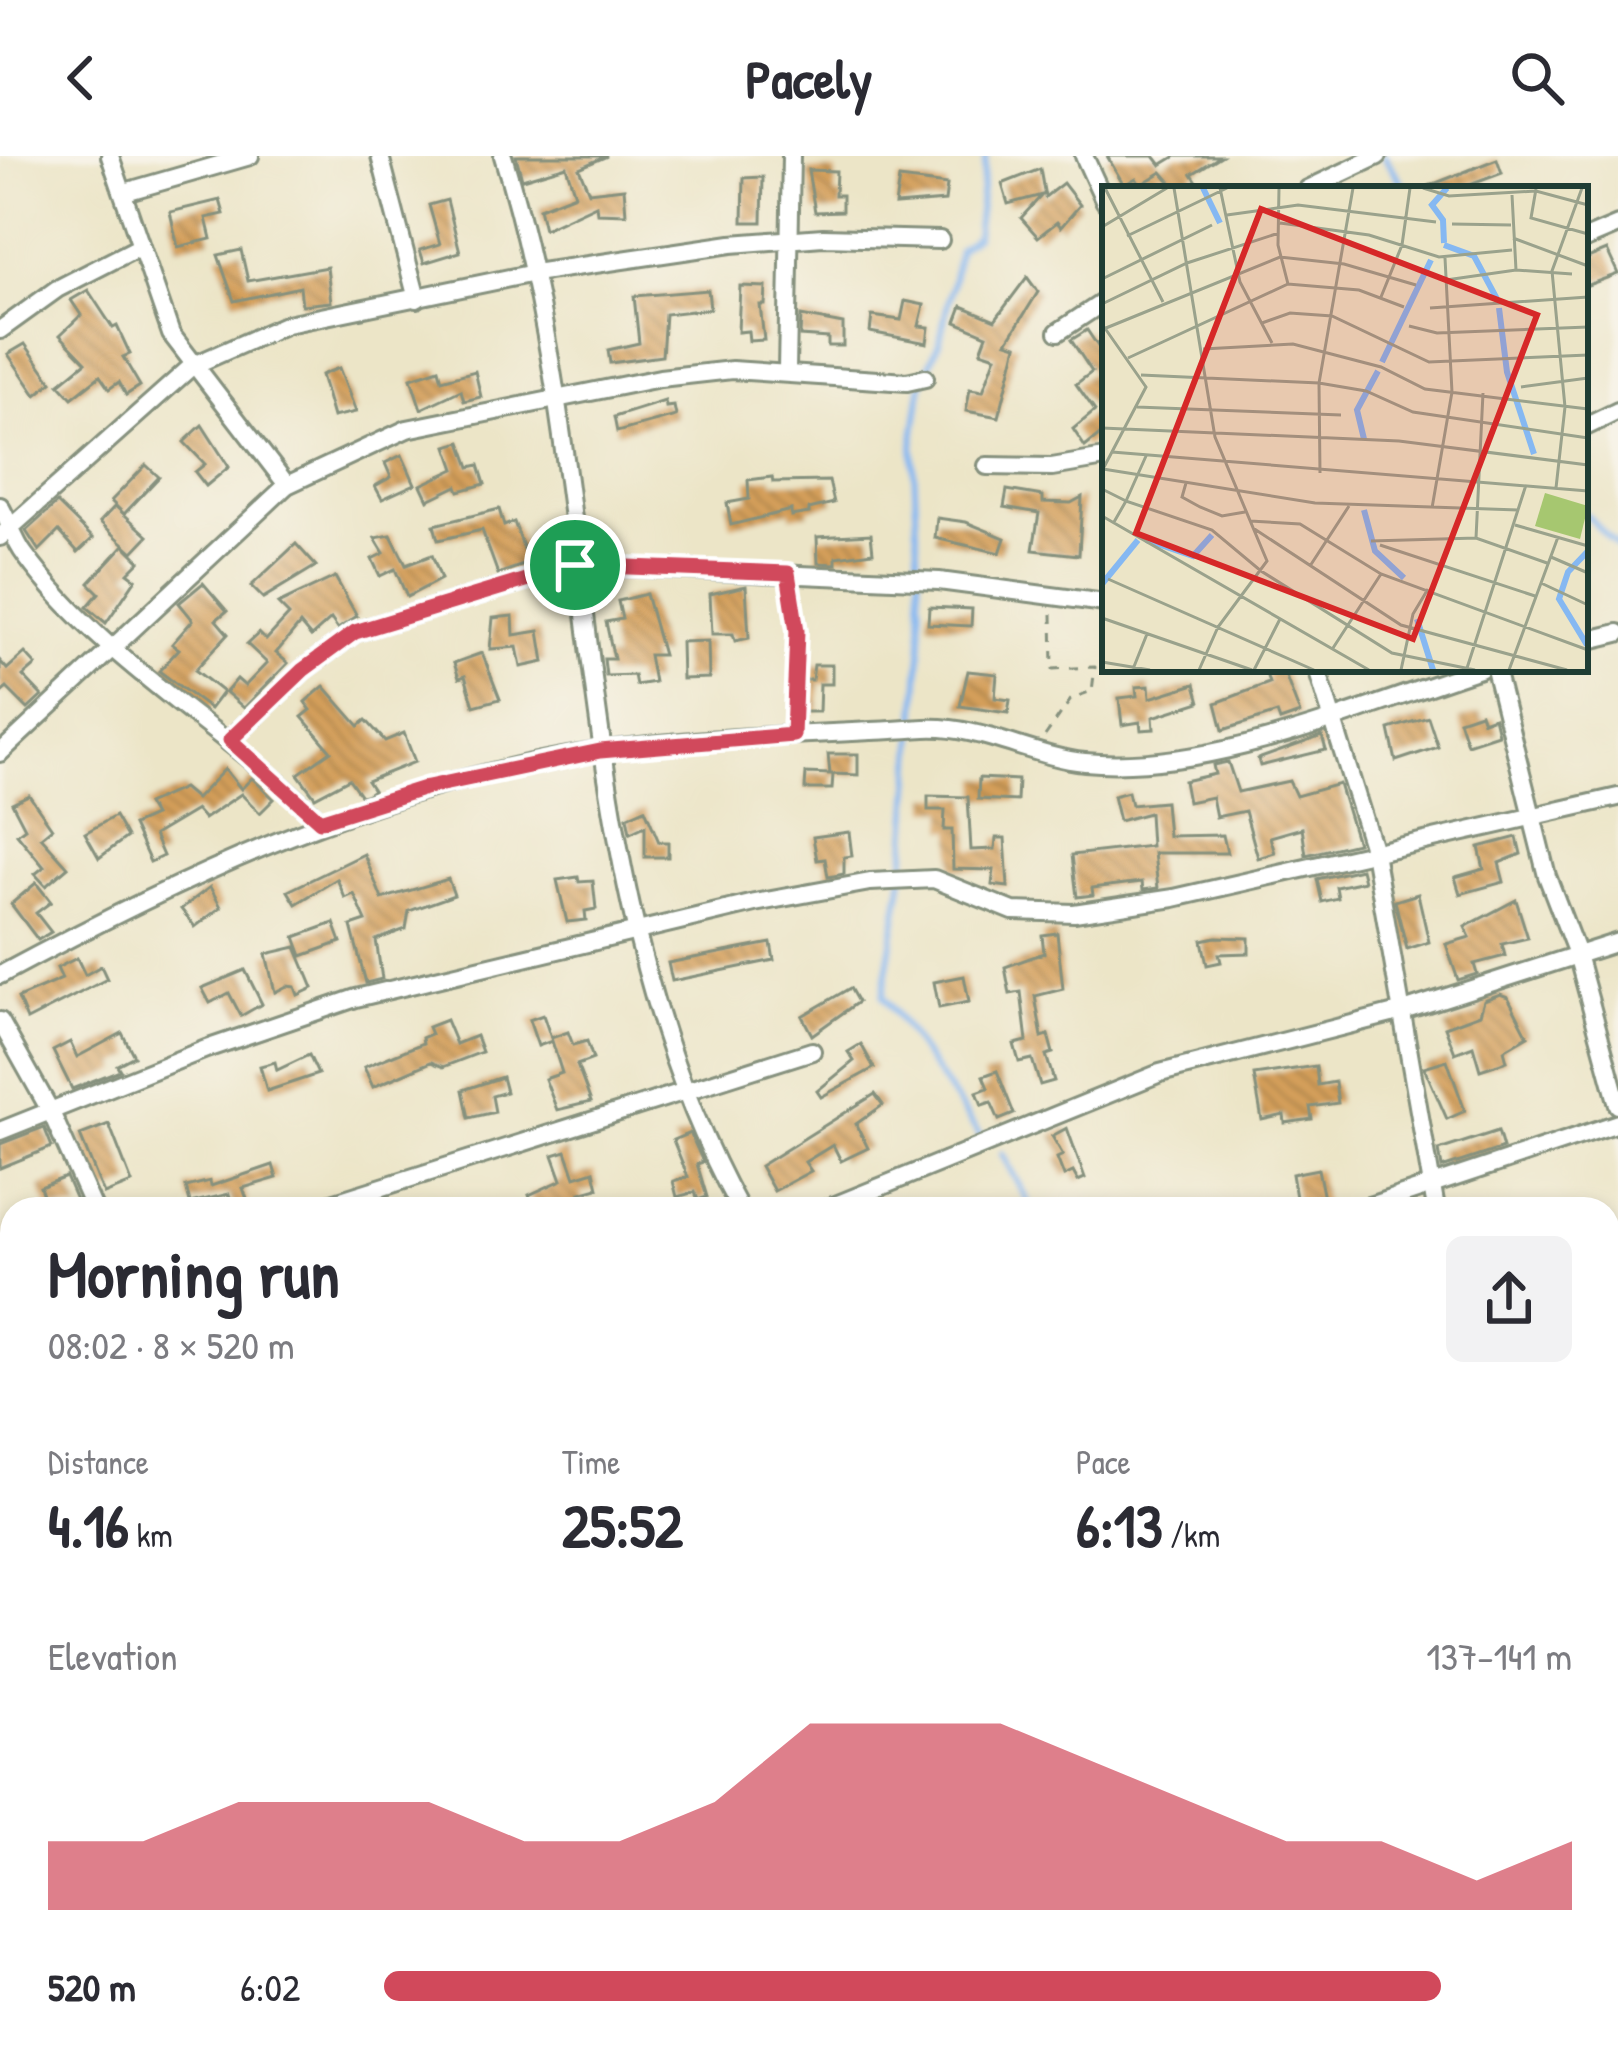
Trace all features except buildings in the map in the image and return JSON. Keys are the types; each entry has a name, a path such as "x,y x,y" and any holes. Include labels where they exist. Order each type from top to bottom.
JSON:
{"street":[{"path":"110,156 158,308 192,366 287,485"},
{"path":"125,192 250,156"},
{"path":"380,156 417,299"},
{"path":"502,156 534,273 556,398 600,751 637,930 684,1092 734,1197"},
{"path":"787,370 791,156"},
{"path":"1085,156 1102,195"},
{"path":"1314,186 1373,160"},
{"path":"1588,238 1618,225"},
{"path":"6,532 192,366 286,324 534,273 790,240 940,240"},
{"path":"0,330 57,289 139,247"},
{"path":"1058,332 1102,303"},
{"path":"0,753 109,646 287,485 407,429 660,378 787,370 907,382 925,378"},
{"path":"1588,426 1618,412"},
{"path":"987,466 1052,466 1102,458"},
{"path":"0,506 6,532 20,550 109,646 230,740 320,821"},
{"path":"230,740 303,670 355,632 575,565 920,580 1102,602"},
{"path":"1588,640 1618,633"},
{"path":"1318,672 1374,852 1434,1197"},
{"path":"0,975 124,909 320,821 428,787 600,751 916,729 1036,748 1084,762 1190,755 1334,719 1471,672"},
{"path":"1496,672 1547,876 1577,954 1618,1105"},
{"path":"0,1131 206,1049 356,998 637,930 903,880 954,884 1012,911 1074,913 1174,898 1618,797"},
{"path":"855,1197 1160,1073 1403,1011 1618,942"},
{"path":"0,1021 51,1112 89,1197"},
{"path":"351,1197 812,1051"},
{"path":"1395,1197 1618,1123"}],"path":[{"path":"788,573 797,631 793,735"},
{"path":"1036,748 1072,698 1093,691 1095,668 1053,669 1051,594"}],"waterway":[{"path":"981,1137 883,996 905,865 922,639 913,445 922,383 940,340 959,250 976,236 986,156"},
{"path":"1384,156 1404,186"},
{"path":"1588,517 1618,547"},
{"path":"1002,1154 1025,1197"}],"route":[{"path":"575,565 656,572 788,573 797,631 793,735 600,751 428,787 320,821 230,740 303,670 355,632 575,565"}]}
